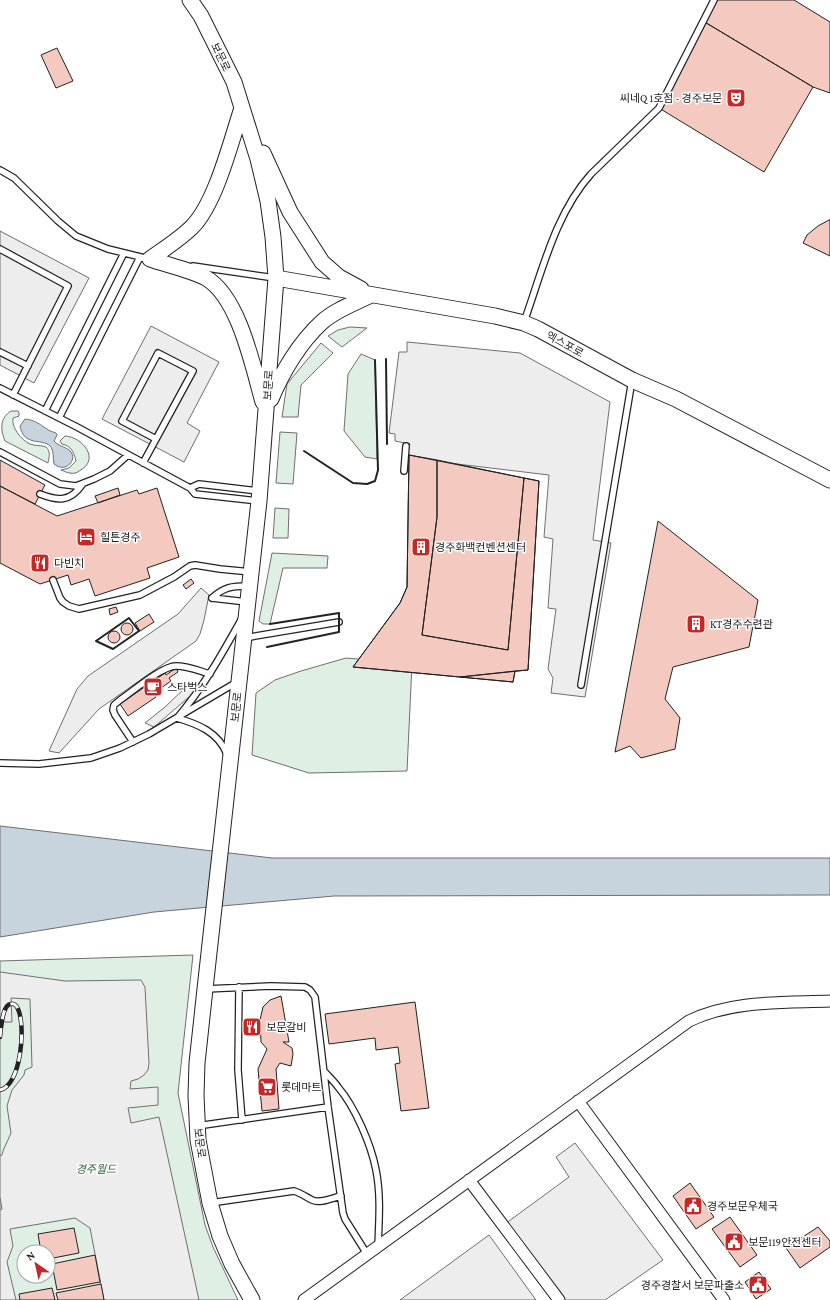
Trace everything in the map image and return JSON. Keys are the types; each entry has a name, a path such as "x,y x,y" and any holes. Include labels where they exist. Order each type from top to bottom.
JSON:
{"main road":[{"name":"보문로","path":"190,0 201,16 234,82 258,159 268,201 273,237 276,278 259,496 197,1063 196,1096 198,1140 210,1203 220,1236 232,1264 252,1300"},
{"path":"145,258 192,227 199,219 218,180 242,108"},
{"path":"242,108 290,212 322,262 339,277 371,295"},
{"path":"145,258 206,279 221,293 233,310 240,324 266,412"},
{"name":"엑스포로","path":"276,278 524,322 632,380 676,399 830,480"},
{"path":"266,412 279,380 290,361 322,322 332,315 371,295"}],"street":[{"path":"304,1300 676,1029 699,1016 712,1011 745,1005 830,1001"},
{"path":"578,1101 724,1300"},
{"path":"469,1180 559,1300"}],"lane":[{"path":"524,322 559,224 571,201 591,174 659,108 714,0"},
{"path":"0,170 14,178 58,221 76,236 108,249 145,258 276,278"},
{"path":"0,249 68,286 13,395"},
{"path":"45,411 124,253"},
{"path":"59,418 145,258"},
{"path":"0,352 28,366"},
{"path":"143,463 193,371 158,353 122,421 156,439"},
{"path":"581,685 632,380"},
{"path":"0,388 190,488 195,494 259,496"},
{"path":"404,471 406,446"},
{"path":"0,452 60,484 76,486 110,471 128,455"},
{"path":"40,494 54,500 61,499 77,492 82,484"},
{"path":"190,488 199,484 259,496"},
{"path":"53,580 60,598 69,606 79,609 140,595 169,580 190,566 195,565 220,569 250,579"},
{"path":"177,718 192,700 210,674 247,606 212,598 225,588 250,579"},
{"path":"244,638 339,622"},
{"path":"133,742 115,716 113,710 114,706 120,700 169,667 183,667 210,674"},
{"path":"0,763 39,764 91,758 120,748 177,718 239,680"},
{"path":"177,718 197,723 211,733 225,748 230,762"},
{"path":"206,982 239,988 271,986 305,987 310,990 315,997 328,1107 345,1219 367,1254"},
{"path":"239,988 238,1070 242,1120"},
{"path":"324,1071 342,1093 352,1109 368,1142 377,1178 379,1206 378,1246"},
{"path":"197,1126 328,1107"},
{"path":"210,1203 294,1190 306,1195 313,1201 322,1201 341,1196"}],"green space":[{"path":"350,327 367,328 342,347 328,336 338,330"},
{"path":"321,343 333,353 301,385 298,417 282,417 287,384"},
{"path":"361,354 375,360 377,459 365,457 344,431 348,374"},
{"path":"11,411 18,411 19,413 19,416 13,418 13,422 15,429 20,436 30,444 44,446 49,450 48,463 5,441 2,432 2,424 7,414"},
{"path":"280,432 297,433 293,484 276,483"},
{"path":"65,436 78,440 87,450 89,455 89,461 75,473 68,473 61,470 69,468 76,461 72,450 60,441"},
{"path":"275,508 289,509 288,538 273,538"},
{"path":"272,553 328,556 327,568 283,568 270,624 263,624 259,621"},
{"path":"346,658 412,664 407,771 309,773 252,755 256,693 275,680"},
{"name":"경주월드","path":"193,955 178,1093 205,1225 213,1247 238,1300 0,1300 0,961"}],"shaded area":[{"path":"0,231 89,278 34,383 0,365"},
{"path":"151,326 219,362 187,423 200,431 184,462 102,419"},
{"path":"407,342 520,353 610,402 593,540 611,543 585,697 551,693 553,678 548,669 556,609 548,608 553,539 544,537 549,475 407,458 410,444 395,441 395,434 389,433 399,352 407,352"},
{"path":"25,419 34,421 56,433 57,435 54,441 71,452 73,458 69,465 58,467 54,464 53,452 50,446 25,437 20,426"},
{"path":"201,588 209,595 204,620 200,634 196,641 99,709 59,753 49,751 77,689 88,676 178,614"},
{"path":"186,687 196,691 154,727 145,723 165,707"},
{"path":"0,826 272,858 830,858 830,895 334,896 154,912 0,937"},
{"name":"경주월드","path":"0,972 65,981 141,980 145,987 149,1063 148,1070 144,1075 131,1081 130,1089 158,1087 158,1105 128,1108 131,1123 159,1117 199,1300 104,1300 90,1228 75,1218 10,1229 13,1246 7,1262 16,1300 0,1300 0,1210 2,1209 0,1197 0,1156 2,1155 11,1133 7,1106 12,1090 24,1075 25,1070 32,1067 30,999 11,998 12,1022 0,1022"},
{"path":"575,1143 663,1260 605,1300 563,1300 505,1224 569,1177 556,1157"},
{"path":"489,1235 536,1300 400,1300"}],"building":[{"path":"714,0 794,0 830,22 830,93 813,87 703,21"},
{"name":"씨네Q 1호점 - 경주보문","path":"703,21 813,87 764,172 659,108"},
{"path":"57,48 73,81 56,88 41,55"},
{"path":"829,220 830,256 803,243 807,235 818,226"},
{"name":"경주화백컨벤션센터","path":"409,455 437,460 437,517 422,635 508,650 524,478 539,481 528,670 515,671 513,682 353,667 400,603 407,587"},
{"path":"409,455 539,481 528,670 460,677 353,667 400,603 407,587"},
{"path":"0,460 45,485 35,504 0,486"},
{"path":"437,460 524,478 508,650 422,635 437,517"},
{"name":"힐튼경주","path":"0,486 57,516 137,490 139,494 157,488 179,557 147,568 150,578 95,596 89,579 71,585 68,575 40,584 0,563"},
{"path":"118,488 120,495 98,503 95,496"},
{"name":"KT경주수련관","path":"658,521 758,600 749,647 673,667 665,699 680,718 675,749 641,758 630,746 615,752"},
{"path":"191,579 194,583 186,589 183,585"},
{"path":"116,607 118,612 110,615 109,609"},
{"path":"149,614 154,622 140,631 135,623"},
{"path":"125,623 129,623 133,629 129,635 125,635 121,631 121,627"},
{"path":"112,631 116,631 120,637 116,643 112,643 108,639 108,635"},
{"name":"스타벅스","path":"176,668 178,672 169,678 171,681 154,693 156,697 128,716 120,704 165,673 166,675"},
{"path":"515,671 513,682 460,677"},
{"path":"281,996 289,1042 283,1042 292,1048 293,1054 291,1066 280,1063 276,1069 279,1109 262,1111 258,1069 267,1049 261,1042 260,1020 263,1007 270,1000"},
{"path":"415,1002 429,1108 401,1111 395,1064 400,1063 398,1047 376,1050 375,1038 329,1044 325,1014"},
{"name":"경주보문우체국","path":"690,1183 714,1217 696,1229 673,1196"},
{"name":"보문119안전센터","path":"730,1217 757,1255 740,1267 712,1229"},
{"path":"818,1227 830,1241 830,1247 800,1268 786,1248"},
{"path":"74,1228 79,1253 56,1257 56,1244 40,1244 38,1234"},
{"path":"95,1255 100,1282 57,1290 56,1263"},
{"name":"경주경찰서 보문파출소","path":"759,1272 771,1289 756,1299 745,1282"},
{"path":"101,1284 104,1300 58,1300 56,1293"},
{"path":"52,1288 55,1300 20,1300 19,1294"}],"railway":[{"path":"0,1037 2,1018 6,1008 8,1005 14,1004 18,1008 22,1028 20,1054 13,1078 7,1086 0,1090"}],"wall":[{"path":"386,359 387,444"},
{"path":"304,451 353,483 367,484 375,481 378,470 375,360"},
{"path":"267,647 339,632 339,613 270,624"},
{"path":"129,618 139,631 113,649 96,641 129,618"}],"place":[{"name":"씨네Q 1호점 - 경주보문","path":"736,98"},
{"name":"힐튼경주","path":"86,537"},
{"name":"경주화백컨벤션센터","path":"421,547"},
{"name":"다빈치","path":"40,563"},
{"name":"KT경주수련관","path":"696,624"},
{"name":"스타벅스","path":"153,687"},
{"name":"보문갈비","path":"252,1027"},
{"name":"롯데마트","path":"267,1087"},
{"name":"경주보문우체국","path":"693,1206"},
{"name":"보문119안전센터","path":"734,1242"},
{"name":"경주경찰서 보문파출소","path":"758,1285"}]}
